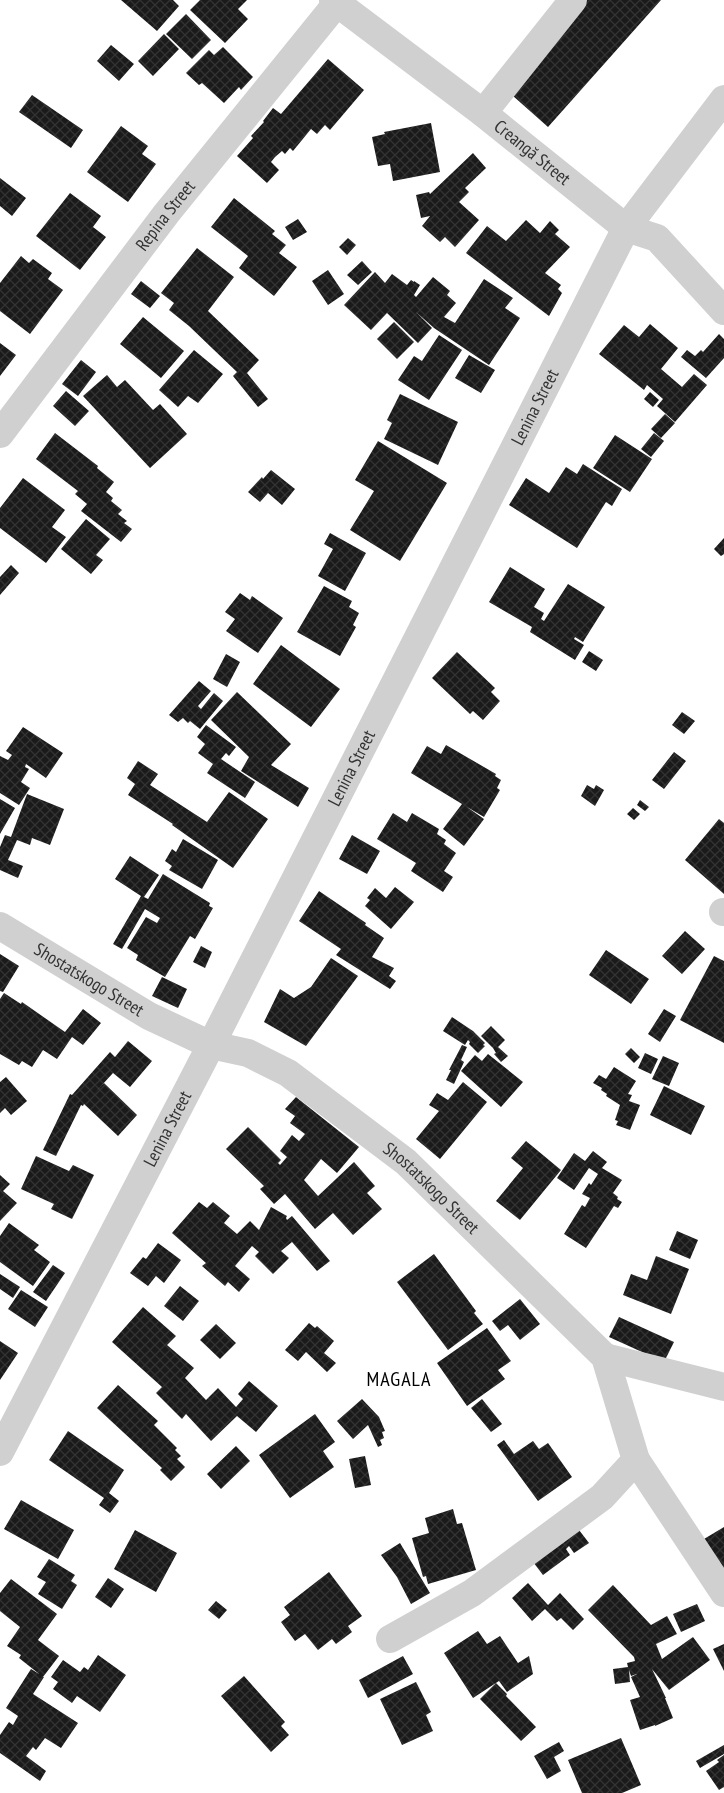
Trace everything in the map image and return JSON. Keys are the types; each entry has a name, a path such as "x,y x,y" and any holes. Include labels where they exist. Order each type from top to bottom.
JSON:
{"street":[{"path":"483,113 573,0"},
{"name":"Creangă Street","path":"335,2 483,113 626,228 657,238 724,310"},
{"name":"Repina Street","path":"0,434 166,214 335,2"},
{"name":"Lenina Street","path":"0,1452 211,1045 626,228 724,99"},
{"name":"Shostatskogo Street","path":"0,926 149,1016 211,1045 248,1053 288,1073 406,1162 606,1357 636,1460 724,1593"},
{"path":"606,1357 724,1387"},
{"path":"390,1639 472,1593 602,1497 636,1460"}],"building":[{"path":"121,0 173,0 179,6 157,31"},
{"path":"200,0 247,0 238,9 248,19 225,43 190,10"},
{"path":"582,0 661,0 548,127 504,88"},
{"path":"186,14 211,40 192,59 166,34"},
{"path":"164,34 179,49 153,76 138,61"},
{"path":"111,45 134,64 119,81 97,61"},
{"path":"223,47 253,77 241,90 239,87 224,103 202,83 199,85 186,73 209,50 214,55"},
{"path":"328,59 364,90 330,130 325,125 317,134 311,129 293,151 290,148 285,154 282,151 275,157 271,162 279,170 267,183 237,156 253,138 251,136 264,122 273,108 281,114"},
{"path":"32,95 83,130 71,148 19,112"},
{"path":"431,123 440,172 393,181 390,164 378,166 372,137 385,134 384,132"},
{"path":"121,126 148,146 142,154 156,164 128,202 87,172"},
{"path":"473,153 486,168 465,188 469,192 459,202 479,220 455,247 445,237 440,242 422,226 430,216 421,218 416,195 429,192 430,194"},
{"path":"0,178 26,198 12,216 0,206"},
{"path":"70,193 101,216 93,227 106,237 80,270 36,236"},
{"path":"234,198 275,231 272,234 286,245 279,253 297,267 274,296 239,268 248,256 211,227"},
{"path":"298,219 307,232 293,240 285,227"},
{"path":"526,220 540,233 550,221 559,230 555,234 570,247 545,273 561,285 558,289 562,293 549,316 466,253 487,226 506,241"},
{"path":"348,238 356,245 347,255 339,247"},
{"path":"197,248 234,277 208,311 259,360 247,373 268,399 258,407 233,376 237,372 189,326 169,310 174,303 161,293"},
{"path":"21,256 29,263 33,259 52,273 48,279 63,290 30,334 0,311 0,283"},
{"path":"362,261 372,272 358,285 347,275"},
{"path":"328,270 344,294 328,305 312,281"},
{"path":"375,272 385,283 392,274 407,285 411,280 414,281 420,285 414,295 416,297 433,277 450,291 447,295 456,303 444,317 455,323 484,279 513,298 505,308 520,318 489,365 434,328 416,312 432,328 418,343 387,313 371,330 344,305"},
{"path":"141,281 160,296 150,308 131,294"},
{"path":"143,317 184,351 161,378 120,344"},
{"path":"394,322 414,342 397,359 377,339"},
{"path":"650,324 678,348 661,369 682,387 694,374 707,385 675,422 657,406 663,399 647,385 644,390 599,354 624,325 639,337"},
{"path":"719,334 724,339 724,358 706,378 681,357 687,350 695,356 701,350 703,352"},
{"path":"439,335 462,350 429,400 398,380 414,356 422,361"},
{"path":"0,343 16,355 0,376"},
{"path":"194,350 223,374 198,403 188,396 178,407 159,390"},
{"path":"469,355 495,370 481,393 455,378"},
{"path":"81,360 96,372 78,396 62,384"},
{"path":"107,375 117,387 125,380 153,410 160,404 187,434 150,468 83,396"},
{"path":"66,391 89,411 75,426 53,406"},
{"path":"650,392 659,400 653,407 644,399"},
{"path":"400,394 458,422 438,465 384,439 392,423 387,420"},
{"path":"665,414 675,423 661,438 651,429"},
{"path":"55,433 98,466 97,468 114,482 106,492 113,498 111,501 122,510 118,514 127,521 124,523 132,529 121,542 81,511 87,504 75,494 78,491 36,459"},
{"path":"654,433 664,441 651,457 641,449"},
{"path":"615,435 652,459 630,492 593,468"},
{"path":"378,441 447,483 400,561 350,530 374,491 355,480"},
{"path":"583,464 622,489 612,506 606,502 577,548 509,505 526,478 549,493 566,467 577,474"},
{"path":"271,470 295,489 282,505 268,493 260,502 248,492"},
{"path":"23,478 65,510 52,527 66,537 46,563 0,528 0,508"},
{"path":"86,519 110,539 96,555 103,560 91,574 61,549"},
{"path":"330,533 366,553 345,591 318,576 333,549 324,544"},
{"path":"724,538 724,554 721,556 714,549"},
{"path":"11,565 19,573 0,595 0,577"},
{"path":"510,567 545,589 534,607 544,613 541,619 544,621 568,584 605,607 583,642 575,637 574,639 584,645 575,660 530,632 532,627 489,602"},
{"path":"324,586 352,601 349,607 359,613 353,625 356,627 340,656 297,632"},
{"path":"240,593 250,600 252,596 283,618 258,653 226,631 235,619 225,612"},
{"path":"281,645 340,689 311,727 253,684"},
{"path":"589,651 603,660 596,671 582,662"},
{"path":"457,652 495,688 491,692 500,701 483,720 473,711 470,714 432,678"},
{"path":"226,654 240,662 227,687 213,679"},
{"path":"199,681 211,691 198,706 201,709 214,693 223,701 200,729 190,721 188,723 183,718 178,722 169,715"},
{"path":"237,692 291,744 271,765 309,788 298,807 241,771 249,757 211,720"},
{"path":"682,712 695,721 684,734 672,725"},
{"path":"206,725 236,747 229,756 226,753 221,759 255,782 245,798 207,773 213,764 198,753 205,744 197,737"},
{"path":"23,727 63,753 46,778 26,764 25,767 29,769 21,782 30,788 19,805 0,793 0,756 8,760 12,755 6,751"},
{"path":"446,745 496,774 495,776 501,780 497,788 500,790 484,817 467,807 484,819 464,846 443,829 462,804 411,773 427,746 441,754"},
{"path":"674,752 686,761 664,789 652,780"},
{"path":"138,761 158,774 150,785 207,822 229,792 268,819 233,868 173,824 128,795 135,784 127,778"},
{"path":"587,785 594,789 596,785 604,790 595,806 581,796"},
{"path":"27,794 64,809 50,845 32,838 30,845 17,840 8,860 23,866 18,878 0,870 0,847 5,835 11,837"},
{"path":"0,799 15,808 0,834"},
{"path":"640,800 649,807 645,811 637,805"},
{"path":"633,808 640,814 634,820 627,814"},
{"path":"393,813 407,822 412,813 439,829 437,834 446,840 444,844 456,853 444,871 453,877 443,892 411,871 416,863 377,839"},
{"path":"719,819 724,823 724,894 685,860"},
{"path":"352,835 380,851 367,874 339,859"},
{"path":"183,839 218,860 202,889 169,870 172,866 165,861 172,849 176,852"},
{"path":"130,856 159,875 144,897 148,899 163,874 210,903 209,906 213,908 195,939 190,936 165,977 136,960 138,955 127,948 146,917 157,923 160,918 145,909 122,949 113,944 141,896 115,879"},
{"path":"395,887 414,902 391,929 365,906 370,900 367,898 375,888 386,898"},
{"path":"319,891 366,923 365,925 384,938 372,957 394,968 389,976 396,981 390,989 336,955 341,949 299,921"},
{"path":"685,931 705,949 682,974 662,956"},
{"path":"201,946 212,952 205,968 193,962"},
{"path":"606,950 649,979 631,1004 589,975"},
{"path":"0,954 19,966 3,992 0,991"},
{"path":"714,956 724,961 724,1043 680,1020"},
{"path":"331,958 358,976 306,1046 264,1022 280,989 294,998 311,987"},
{"path":"162,977 187,989 178,1008 152,996"},
{"path":"4,993 21,1004 22,1002 65,1032 83,1009 101,1023 83,1045 72,1037 57,1059 43,1050 32,1067 22,1061 19,1065 0,1054 0,999"},
{"path":"664,1009 676,1016 660,1042 648,1034"},
{"path":"452,1017 473,1031 485,1043 483,1045 485,1046 478,1053 469,1044 468,1040 465,1045 443,1031"},
{"path":"491,1026 505,1040 498,1047 508,1056 501,1062 494,1054 496,1053 493,1048 481,1036"},
{"path":"128,1041 152,1061 130,1087 113,1073 91,1097 104,1083 137,1115 118,1136 84,1104 83,1106 81,1105 56,1156 43,1150 70,1094 72,1095 110,1052 115,1057"},
{"path":"462,1045 467,1047 461,1060 464,1062 454,1084 446,1080"},
{"path":"631,1048 640,1057 634,1063 625,1054"},
{"path":"645,1053 658,1059 651,1074 638,1068"},
{"path":"488,1054 523,1082 501,1107 461,1071 475,1055 482,1061"},
{"path":"663,1056 679,1063 669,1086 652,1079"},
{"path":"614,1067 636,1081 628,1094 632,1095 629,1101 640,1105 630,1130 616,1125 618,1121 615,1120 620,1105 606,1096 607,1094 601,1090 602,1088 593,1083 599,1075 606,1079"},
{"path":"6,1077 27,1101 11,1115 5,1108 0,1113 0,1082"},
{"path":"463,1082 487,1102 440,1159 416,1139 439,1111 429,1105 437,1093 448,1100"},
{"path":"664,1086 705,1106 691,1135 650,1115"},
{"path":"296,1097 359,1147 337,1173 321,1159 304,1180 318,1196 354,1162 375,1186 367,1193 382,1209 353,1235 333,1213 315,1229 285,1194 274,1204 260,1189 264,1186 226,1149 248,1127 281,1160 278,1163 280,1165 287,1157 280,1151 292,1135 299,1141 305,1134 290,1123 295,1116 285,1109"},
{"path":"526,1141 561,1170 520,1220 496,1201 523,1168 511,1158"},
{"path":"593,1151 607,1162 602,1168 622,1180 613,1193 622,1202 618,1208 614,1206 586,1248 564,1234 582,1205 585,1207 590,1198 582,1194 598,1174 589,1168 574,1190 557,1178 574,1153 585,1161"},
{"path":"36,1156 69,1171 73,1165 94,1175 72,1219 51,1209 54,1204 21,1189"},
{"path":"0,1175 10,1184 3,1191 17,1203 0,1221"},
{"path":"199,1202 207,1208 213,1202 230,1216 224,1223 237,1234 250,1221 259,1230 271,1207 287,1216 287,1220 292,1216 330,1261 317,1271 292,1242 281,1251 289,1258 273,1274 255,1256 259,1252 252,1246 235,1266 250,1279 239,1292 228,1282 225,1286 202,1266 206,1263 172,1233"},
{"path":"9,1223 39,1245 34,1250 50,1262 33,1286 0,1262 0,1236"},
{"path":"677,1231 698,1240 690,1259 669,1250"},
{"path":"158,1243 181,1260 164,1283 156,1276 148,1286 130,1273 143,1257 146,1259"},
{"path":"434,1254 476,1311 474,1313 483,1324 448,1350 397,1282"},
{"path":"656,1256 689,1269 671,1314 623,1295 631,1274 647,1280"},
{"path":"53,1265 65,1273 46,1301 33,1292"},
{"path":"0,1274 20,1287 13,1298 0,1289"},
{"path":"180,1286 199,1301 183,1321 164,1306"},
{"path":"21,1290 48,1307 35,1327 8,1309"},
{"path":"520,1299 540,1324 520,1340 508,1325 500,1331 492,1321"},
{"path":"143,1307 176,1336 167,1345 194,1368 185,1378 206,1400 218,1388 236,1407 243,1399 238,1394 249,1381 278,1406 256,1432 237,1416 211,1441 186,1414 182,1419 156,1393 162,1387 112,1342"},
{"path":"619,1317 674,1342 664,1362 609,1337"},
{"path":"309,1323 315,1328 317,1326 334,1341 324,1353 336,1363 327,1372 306,1352 298,1361 285,1350"},
{"path":"216,1324 236,1343 220,1359 200,1340"},
{"path":"487,1328 511,1361 498,1370 505,1379 467,1406 437,1363"},
{"path":"0,1341 18,1353 0,1380"},
{"path":"118,1385 158,1421 154,1425 177,1448 175,1450 181,1456 177,1459 185,1467 171,1481 160,1470 162,1468 97,1408"},
{"path":"362,1399 379,1417 385,1431 382,1432 384,1438 380,1440 382,1445 378,1447 368,1425 353,1439 337,1421"},
{"path":"482,1399 502,1424 491,1432 471,1408"},
{"path":"315,1414 335,1442 323,1451 334,1467 290,1498 259,1455"},
{"path":"68,1431 124,1470 109,1493 119,1501 110,1513 99,1505 104,1498 49,1460"},
{"path":"504,1440 514,1454 533,1441 539,1449 548,1443 572,1477 538,1501 497,1445"},
{"path":"236,1446 250,1461 221,1489 207,1474"},
{"path":"365,1456 371,1485 355,1488 349,1459"},
{"path":"21,1500 74,1530 58,1559 4,1529"},
{"path":"453,1509 457,1524 462,1523 476,1570 428,1584 426,1576 423,1577 412,1538 429,1533 425,1518"},
{"path":"724,1527 724,1573 704,1539"},
{"path":"135,1530 177,1553 156,1592 114,1569"},
{"path":"579,1530 589,1543 574,1553 569,1546 566,1549 570,1555 543,1575 533,1562"},
{"path":"400,1543 430,1593 411,1604 397,1577 381,1555"},
{"path":"49,1559 75,1575 71,1581 77,1585 62,1609 38,1594 46,1582 37,1577"},
{"path":"329,1572 362,1616 348,1626 352,1632 336,1644 332,1639 318,1650 305,1634 295,1641 281,1622 290,1615 284,1607"},
{"path":"108,1578 124,1589 111,1608 95,1597"},
{"path":"11,1579 57,1614 38,1640 59,1656 43,1677 19,1658 21,1655 7,1646 20,1627 0,1611 0,1593"},
{"path":"528,1583 548,1605 560,1593 584,1619 573,1630 561,1618 557,1621 545,1609 532,1621 512,1598"},
{"path":"613,1585 651,1625 667,1616 677,1634 656,1644 662,1659 693,1637 710,1660 669,1690 652,1669 673,1718 640,1730 630,1700 640,1697 631,1677 637,1674 631,1676 629,1670 630,1682 615,1684 613,1669 628,1667 627,1663 635,1661 634,1657 588,1610"},
{"path":"216,1601 227,1610 219,1619 208,1610"},
{"path":"697,1604 705,1621 681,1632 673,1614"},
{"path":"478,1631 487,1644 500,1636 518,1663 529,1656 533,1674 507,1692 499,1681 473,1698 444,1653"},
{"path":"724,1644 724,1671 713,1649"},
{"path":"98,1655 126,1675 100,1712 77,1696 72,1703 53,1689 58,1682 51,1677 63,1660 80,1672 84,1667 88,1670"},
{"path":"403,1656 413,1674 368,1698 359,1680"},
{"path":"31,1669 44,1677 33,1694 78,1723 61,1748 45,1738 36,1750 33,1747 26,1756 46,1771 40,1781 0,1753 0,1735 9,1722 13,1725 18,1716 6,1708"},
{"path":"244,1676 285,1722 281,1726 289,1735 271,1752 221,1696"},
{"path":"416,1682 431,1712 426,1715 433,1731 402,1745 380,1699"},
{"path":"496,1683 536,1727 521,1741 480,1699"},
{"path":"621,1738 641,1785 622,1793 582,1793 568,1760"},
{"path":"559,1742 564,1751 554,1757 561,1771 547,1779 534,1756"},
{"path":"724,1745 724,1754 700,1768 696,1761"},
{"path":"724,1755 724,1787 719,1790 706,1771 719,1762 717,1760"}],"district":[{"name":"MAGALA","path":"399,1379"}]}
